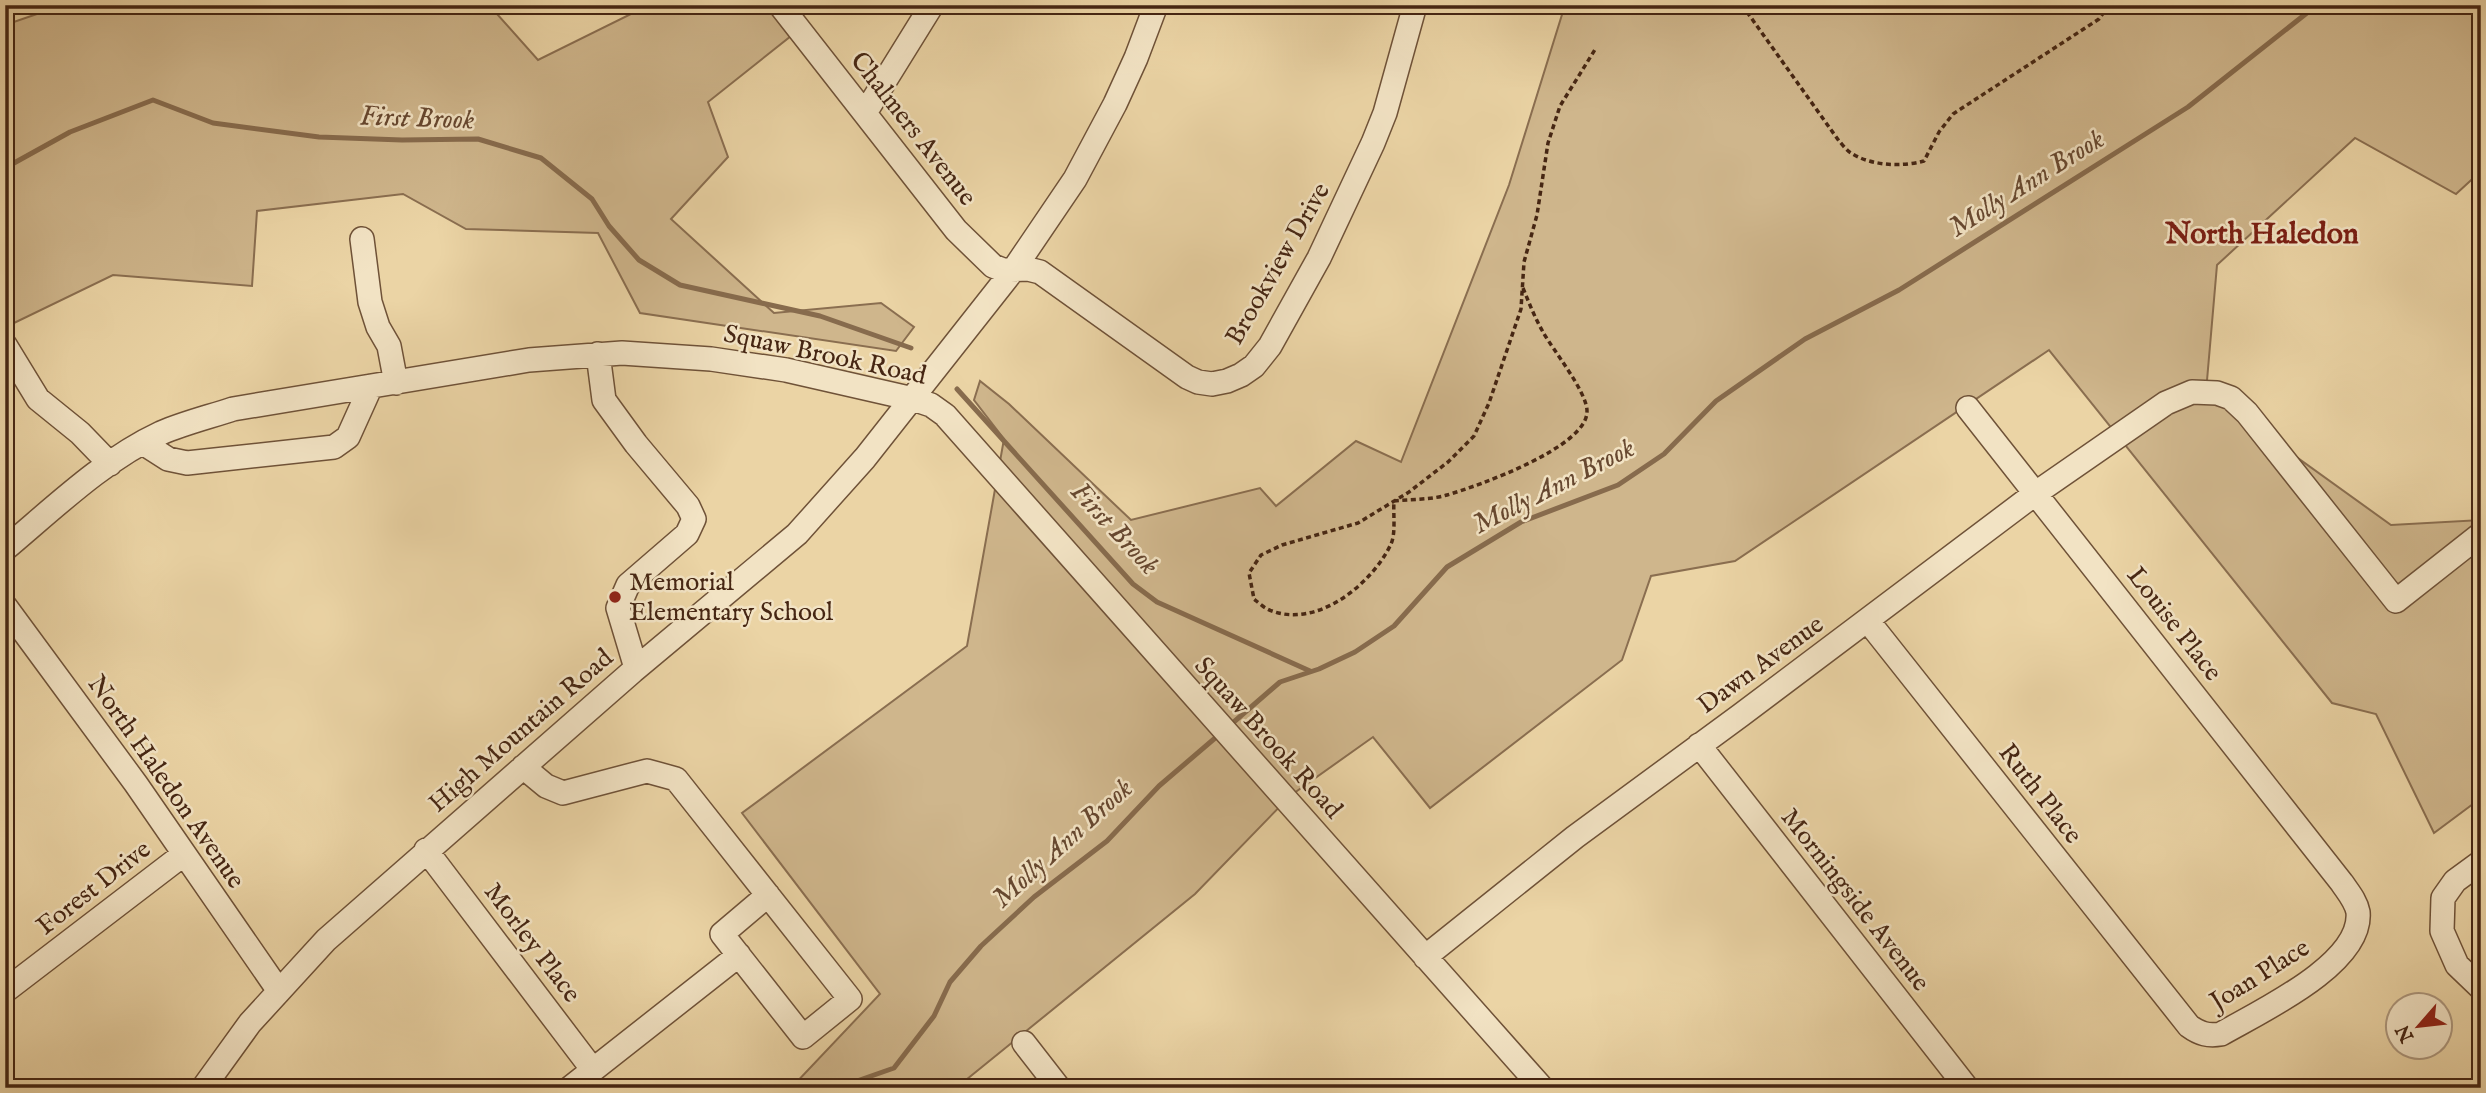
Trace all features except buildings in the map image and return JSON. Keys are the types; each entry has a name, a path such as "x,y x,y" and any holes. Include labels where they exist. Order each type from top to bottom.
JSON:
{"street":[{"name":"Chalmers Avenue","path":"780,5 956,230 993,266 1003,270 1014,269"},
{"path":"864,113 932,5"},
{"name":"High Mountain Road","path":"203,1088 250,1023 326,940 636,668 797,534 865,458 1014,269 1074,178 1096,141 1136,58 1156,5"},
{"name":"Brookview Drive","path":"1014,269 1040,272 1187,377 1212,384 1241,375 1254,366 1270,346 1341,215 1385,113 1415,5"},
{"path":"362,239 370,302 388,346 396,383"},
{"path":"5,345 38,399 80,433 110,464"},
{"name":"Squaw Brook Road","path":"5,549 110,464 143,443 184,425 233,409 371,386 529,360 622,352 711,359 786,370 913,398 931,405 945,415 1542,1088"},
{"path":"598,354 604,400 636,444 688,506 694,519 687,534 628,585 618,608 636,668"},
{"path":"143,443 168,459 187,463 334,447 348,438 371,386"},
{"name":"Dawn Avenue","path":"1425,957 1575,837 1868,621 2036,493 2166,403 2192,392 2217,393 2231,398 2247,412 2396,601 2481,534"},
{"name":"Louise Place","path":"1968,408 2335,874"},
{"name":"North Haledon Avenue","path":"5,607 184,854 279,991"},
{"name":"Ruth Place","path":"1868,621 2170,1002"},
{"name":"Morningside Avenue","path":"1699,745 1967,1088"},
{"path":"523,767 545,786 562,793 647,771 676,779 768,895 850,999 803,1037 722,934 768,895"},
{"name":"Morley Place","path":"426,850 593,1070"},
{"name":"Forest Drive","path":"5,991 184,854"},
{"path":"2481,862 2455,881 2443,898 2442,931 2457,965 2481,988"},
{"name":"Joan Place","path":"2170,1002 2189,1026 2197,1032 2212,1035 2221,1034 2302,988 2343,953 2356,927 2358,912 2335,874"},
{"path":"570,1088 739,956"},
{"path":"1024,1043 1059,1088"}],"path":[{"path":"1742,5 1850,153 1873,161 1906,166 1924,161 1939,132 1953,114 2099,19 2109,5"},
{"path":"1394,501 1392,542 1365,579 1338,602 1320,610 1296,615 1271,611 1254,599 1249,573 1261,555 1282,545 1358,523 1448,463 1474,436 1489,403 1521,310 1524,262 1537,215 1548,143 1560,106 1596,48"},
{"path":"1394,501 1444,496 1491,480 1566,443 1586,424 1588,408 1538,323 1522,288"}],"shaded area":[{"path":"63,5 489,5 538,60 649,5 776,5 796,32 708,102 728,157 671,219 774,313 881,303 914,327 896,351 640,313 598,233 466,229 403,194 257,211 252,286 113,275 12,324 5,317 5,25"},
{"path":"1565,5 2481,5 2481,171 2456,194 2355,138 2217,265 2206,392 2391,525 2481,520 2481,798 2434,833 2376,714 2332,703 2049,350 1735,561 1651,576 1622,660 1430,808 1373,737 1290,796 1195,894 956,1088 791,1088 880,994 742,813 967,646 1004,439 974,400 980,381 1009,404 1131,520 1260,488 1276,506 1356,441 1401,462 1509,185"}],"waterway":[{"name":"Molly Ann Brook","path":"1228,727 1280,682 1319,669 1355,652 1394,626 1447,567 1521,522 1618,485 1664,454 1716,401 1805,339 1899,290 2188,107 2317,5"},
{"name":"First Brook","path":"5,168 70,132 153,100 213,123 319,137 478,139 541,158 592,199 609,226 639,260 680,285 820,316 911,348"},
{"name":"First Brook","path":"957,389 1133,584 1157,602 1310,671"},
{"name":"Molly Ann Brook","path":"837,1088 894,1068 934,1016 950,982 981,946 1034,897 1107,841 1159,786 1221,733"}],"place":[{"name":"Memorial Elementary School","path":"615,597"}],"district":[{"name":"North Haledon","path":"2262,235"}]}
